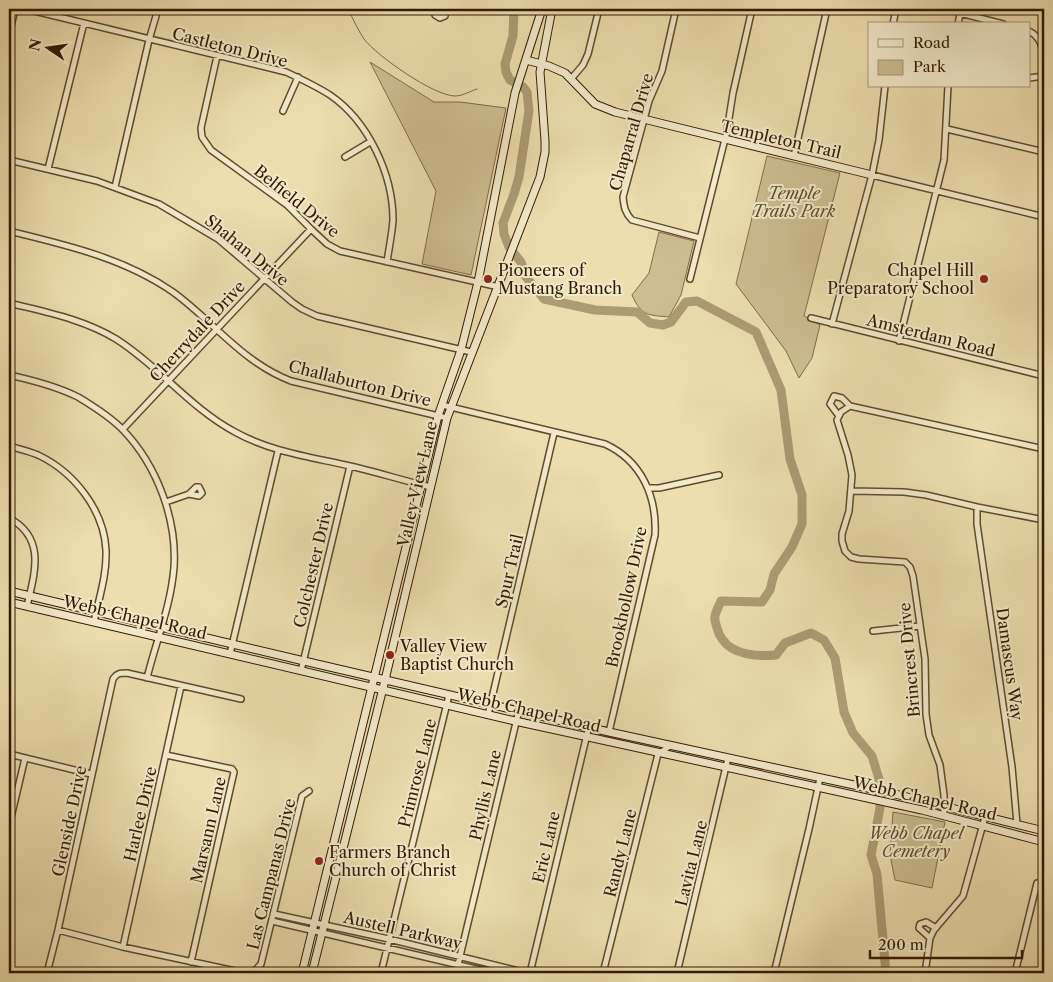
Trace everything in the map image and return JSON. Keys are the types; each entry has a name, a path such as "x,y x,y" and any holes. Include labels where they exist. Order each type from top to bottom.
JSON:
{"main road":[{"name":"Valley View Lane","path":"302,973 438,416 461,350 478,282 515,93 542,9"},
{"name":"Valley View Lane","path":"312,973 385,680 447,418 537,186 545,152 540,72 552,9"},
{"name":"Templeton Trail","path":"526,60 556,68 571,78 584,94 603,108 872,175"},
{"name":"Webb Chapel Road","path":"9,591 670,746 891,792 1044,831"},
{"name":"Webb Chapel Road","path":"9,602 515,722 944,816 1044,842"},
{"path":"352,771 361,773"}],"street":[{"path":"9,35 15,9"},
{"name":"Castleton Drive","path":"26,9 286,72 314,85 341,104 356,119 380,162 390,194 393,220 388,262"},
{"path":"115,186 158,9"},
{"path":"435,9 435,15 440,18 445,16 446,9"},
{"path":"571,78 583,65 588,54 599,9"},
{"name":"Chaparral Drive","path":"676,9 662,71 649,101 623,197 626,213 632,220 700,238"},
{"path":"690,279 724,139 752,9"},
{"path":"794,156 827,9"},
{"path":"893,22 896,9"},
{"path":"961,11 996,22"},
{"path":"48,170 84,23"},
{"path":"1030,32 1035,34 1042,46 1044,68"},
{"name":"Belfield Drive","path":"217,56 201,128 202,137 219,157 287,205 310,229 340,251 499,286"},
{"path":"1030,78 1044,76"},
{"path":"283,112 298,78"},
{"path":"832,324 872,175 879,140 885,88"},
{"path":"899,341 938,191 944,160 948,88"},
{"path":"947,129 1043,151 1044,137"},
{"path":"345,157 370,142"},
{"name":"Shahan Drive","path":"9,160 115,186 159,204 218,239 302,309 317,316 471,352"},
{"name":"Templeton Trail","path":"872,175 1044,217"},
{"name":"Cherrydale Drive","path":"123,429 310,229"},
{"name":"Challaburton Drive","path":"9,231 91,252 118,262 172,291 260,366 285,378 447,418"},
{"path":"9,303 60,315 101,330 133,351 209,416 249,440 278,451 350,466 431,487"},
{"name":"Amsterdam Road","path":"811,318 1044,376"},
{"path":"9,375 41,382 78,398 123,429 149,465 166,502 171,524 174,556 171,588 160,637 155,646 147,678 242,699"},
{"name":"Brincrest Drive","path":"847,407 842,398 834,396 830,404 839,416 838,425 848,455 852,475 849,510 842,541 845,551 851,557 905,562 913,576 925,659 926,714 929,734 940,765 944,816"},
{"name":"Brookhollow Drive","path":"442,405 597,442 614,448 635,468 648,488 655,511 655,535 609,732"},
{"path":"839,416 847,407 1044,449"},
{"name":"Spur Trail","path":"488,715 554,433"},
{"path":"9,446 38,455 54,465 76,483 87,496 101,526 106,552 103,584 94,622"},
{"path":"230,654 278,451"},
{"name":"Colchester Drive","path":"302,671 350,466"},
{"path":"648,488 659,488 719,475"},
{"path":"851,491 926,495 1044,520"},
{"path":"166,502 188,494"},
{"name":"Damascus Way","path":"976,507 1012,767 1017,824"},
{"path":"9,518 25,530 35,549 36,559 27,606"},
{"path":"873,631 920,626"},
{"name":"Glenside Drive","path":"47,973 113,680 120,673 147,678"},
{"name":"Harlee Drive","path":"123,947 181,686"},
{"name":"Primrose Lane","path":"381,973 449,695"},
{"name":"Phyllis Lane","path":"456,973 518,710"},
{"name":"Eric Lane","path":"528,973 588,726"},
{"path":"658,754 670,746"},
{"path":"9,754 92,774"},
{"name":"Randy Lane","path":"603,973 658,754"},
{"name":"Marsann Lane","path":"166,755 232,769 234,772 191,962"},
{"path":"9,826 25,758"},
{"name":"Lavita Lane","path":"677,973 728,758"},
{"path":"774,973 820,778"},
{"name":"Las Campanas Drive","path":"58,930 191,962 240,972 253,972 260,964 274,914 302,796 309,791"},
{"path":"934,973 925,972 930,938 936,928 964,896 985,817"},
{"path":"1016,973 1037,883 1044,883"},
{"name":"Austell Parkway","path":"274,914 313,926 322,932 493,973"},
{"name":"Austell Parkway","path":"272,921 313,926 324,924 528,973"},
{"path":"930,938 919,928 920,924 926,922 936,928"}],"green space":[{"path":"370,62 434,102 460,102 506,108 471,275 422,264 436,191"},
{"name":"Temple Trails Park","path":"767,156 840,173 804,316 820,325 812,358 799,378 786,351 736,284"},
{"path":"659,232 694,241 681,295 669,317 650,315 642,311 632,295 649,273"},
{"name":"Webb Chapel Cemetery","path":"893,812 945,822 932,888 895,880 890,855"}],"waterway":[{"path":"348,9 364,39 406,74 434,89 455,96 477,89"},
{"path":"514,9 513,36 505,64 506,72 510,80 523,87 527,92 529,111 519,177 503,223 504,234 509,247 521,262 526,277 544,299 595,310 637,312 650,323 663,325 671,322 686,302 697,301 756,332 781,390 790,459 802,495 802,524 792,547 774,574 770,590 762,602 721,601 715,614 715,620 721,637 732,648 740,652 776,655 785,643 811,633 824,640 835,658 844,712 853,733 872,756 879,779 880,808 871,855 877,874 886,973"},
{"path":"504,78 508,76"}],"place":[{"name":"Pioneers of Mustang Branch","path":"488,279"},
{"name":"Chapel Hill Preparatory School","path":"984,279"},
{"name":"Valley View Baptist Church","path":"390,655"},
{"name":"Farmers Branch Church of Christ","path":"319,861"}]}
